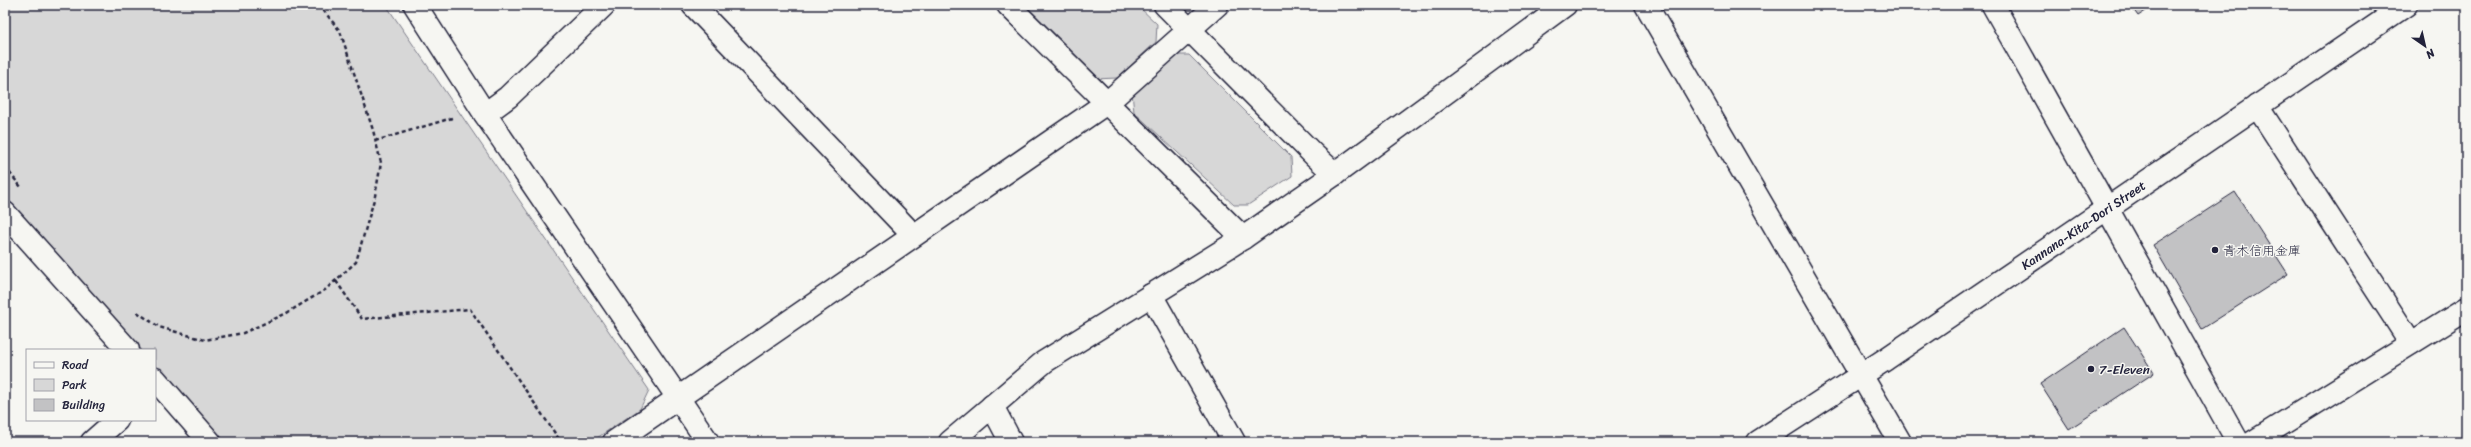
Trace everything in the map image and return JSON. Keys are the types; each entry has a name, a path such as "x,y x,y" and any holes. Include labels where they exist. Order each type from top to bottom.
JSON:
{"street":[{"path":"415,5 485,114 708,442"},
{"path":"485,114 508,97 604,5"},
{"path":"693,5 913,235"},
{"path":"1008,5 1108,102 1243,238"},
{"path":"1165,5 1314,155 1336,174"},
{"path":"614,442 1108,102 1191,30 1217,5"},
{"path":"950,442 1044,362 1243,238 1336,174 1565,5"},
{"path":"1646,5 1900,442"},
{"path":"1993,5 2238,442"},
{"name":"Kannana-Kita-Dori Street","path":"1758,442 1862,375 2406,5"},
{"path":"2257,106 2411,343"},
{"path":"5,214 127,349"},
{"path":"1151,295 1234,442"},
{"path":"2253,442 2466,309"},
{"path":"156,382 210,442"},
{"path":"992,406 1011,442"},
{"path":"92,442 116,421"}],"path":[{"path":"136,311 159,327 205,340 243,333 285,314 325,290 356,262 369,218 381,163 376,141 340,31 319,5"},
{"path":"376,141 453,117 485,114"},
{"path":"336,281 362,319 470,309 561,442"}],"green space":[{"path":"5,5 386,5 649,390 640,409 591,442 223,442 156,367 156,349 140,349 5,198"},
{"path":"1021,5 1137,5 1157,24 1156,42 1117,78 1095,79"},
{"path":"1171,55 1189,55 1291,157 1292,176 1248,205 1234,205 1134,112 1132,93"}],"building":[{"path":"2130,5 2155,5 2138,16"},
{"path":"2235,192 2288,274 2202,329 2153,245"},
{"path":"2124,327 2154,373 2069,429 2040,384"}],"place":[{"name":"青木信用金庫","path":"2215,250"},
{"name":"7-Eleven","path":"2091,369"}]}
